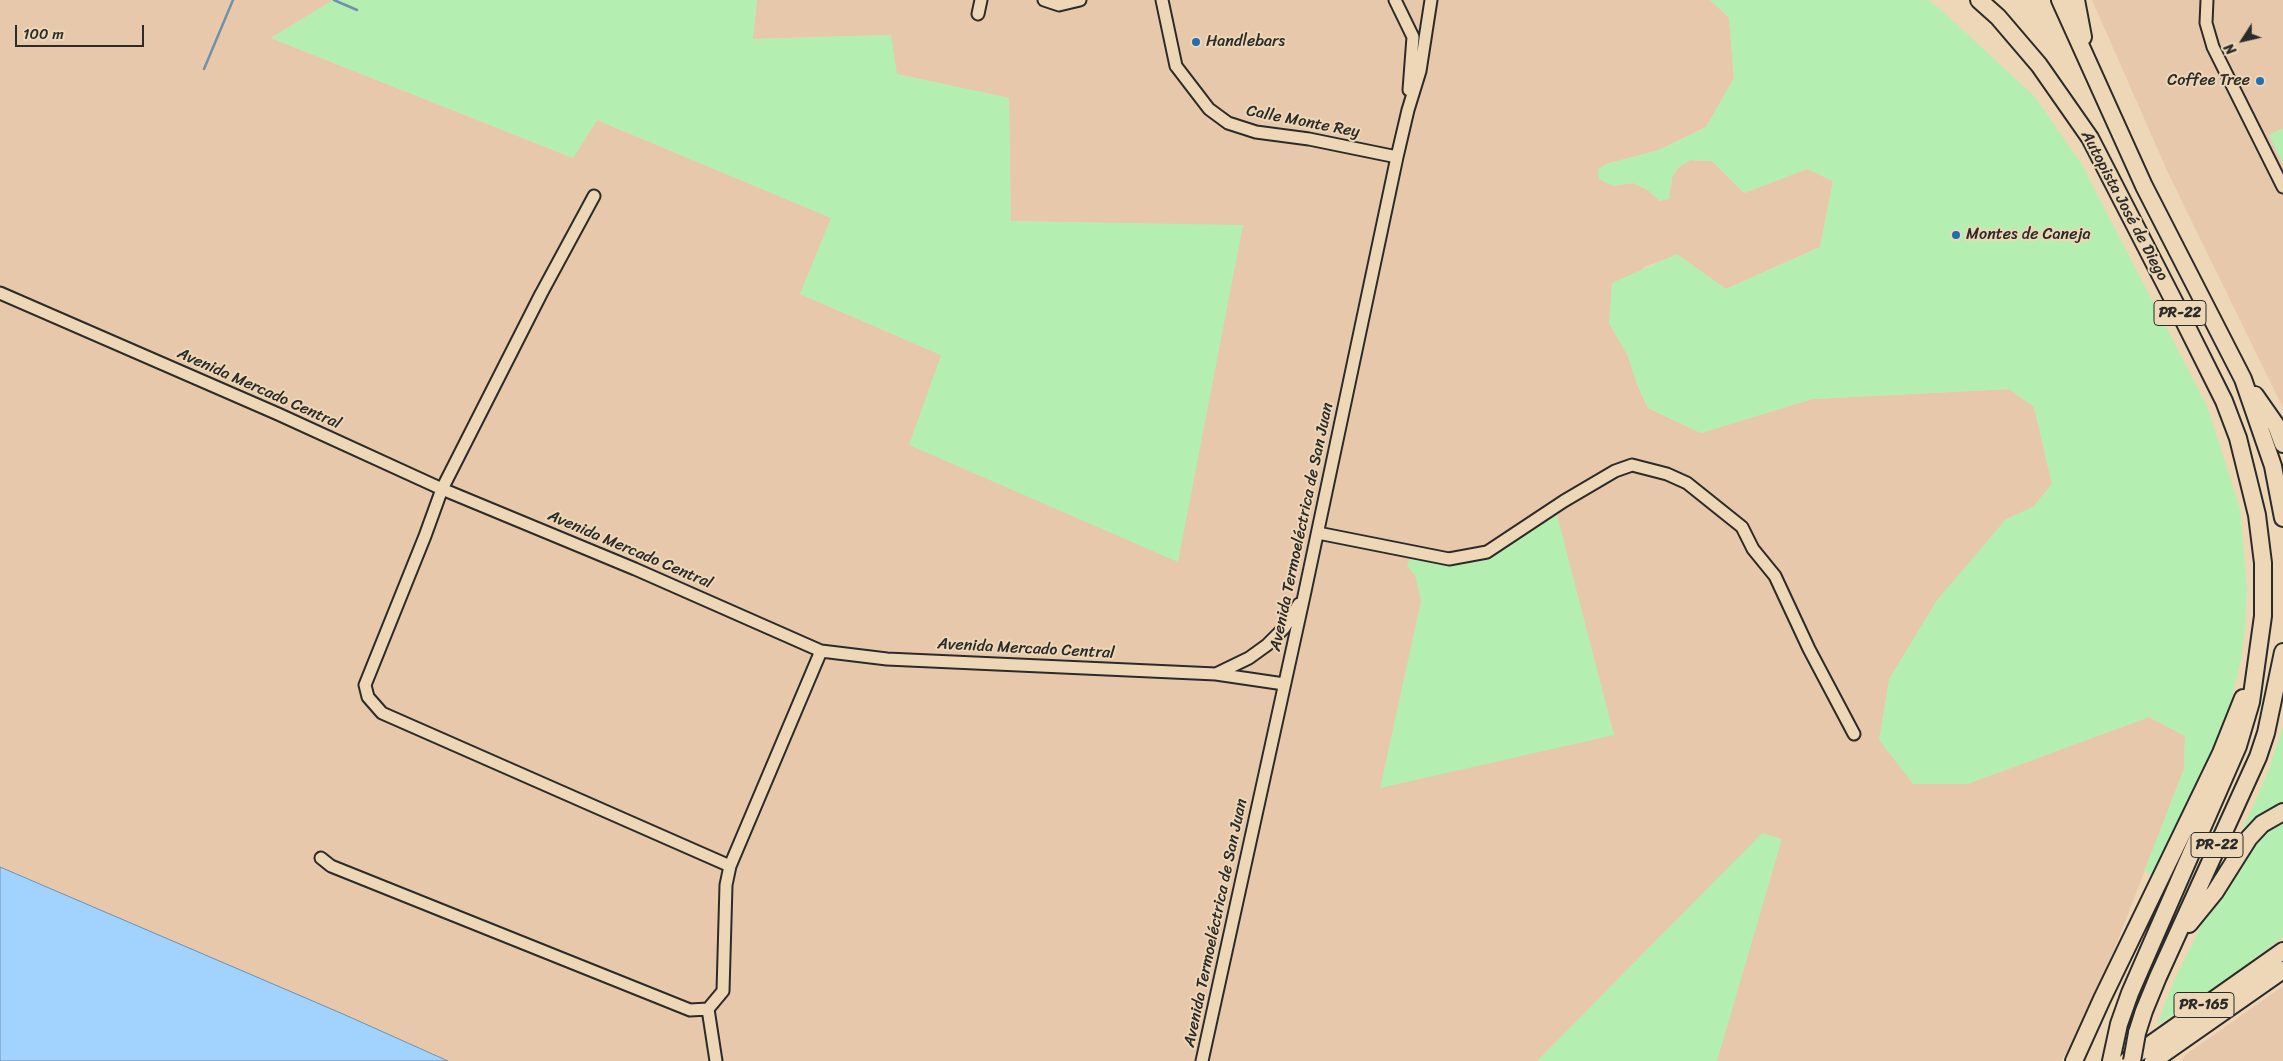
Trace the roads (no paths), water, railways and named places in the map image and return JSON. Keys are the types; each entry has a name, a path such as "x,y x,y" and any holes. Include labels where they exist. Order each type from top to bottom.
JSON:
{"highway":[{"name":"Autopista José de Diego","path":"1979,0 1998,17 2039,65 2090,138 2224,402 2248,473 2257,515 2263,563 2263,616 2251,702 2238,746 2130,993 2112,1056"},
{"name":"Autopista José de Diego","path":"2060,0 2144,186 2243,379 2273,466 2283,518"},
{"path":"2076,0 2085,56"},
{"path":"2243,379 2276,425 2283,444"},
{"name":"PR-22","path":"2132,1061 2144,1011 2258,757 2268,725 2283,652"},
{"path":"2074,1061 2221,753 2255,670"},
{"path":"2175,941 2215,892 2249,838 2268,820 2283,812"},
{"path":"2228,988 2256,961 2283,941"},
{"name":"PR-165","path":"2127,1061 2283,951"},
{"name":"PR-165","path":"2153,1061 2283,970"},
{"path":"2171,1061 2182,1049 2234,1012 2268,981"}],"street":[{"path":"978,14 981,0"},
{"path":"1044,0 1059,5 1080,0"},
{"name":"Calle Monte Rey","path":"1162,0 1176,66 1209,109 1228,123 1256,132 1397,157"},
{"path":"1395,0 1413,37 1408,110"},
{"name":"Avenida Termoeléctrica de San Juan","path":"1202,1061 1318,533 1397,157 1408,110 1420,71 1431,0"},
{"path":"2207,0 2206,24 2213,47 2283,187"},
{"path":"594,196 541,294 442,489 365,685 368,697 382,713 730,866"},
{"name":"Avenida Mercado Central","path":"0,293 286,418 442,489 821,651 887,659 1216,674 1284,684"},
{"path":"1318,533 1449,559 1488,552 1564,501 1615,471 1632,464 1667,474 1687,483 1742,527 1750,540 1752,549 1775,576 1809,649 1854,734"},
{"path":"1216,674 1250,658 1268,645 1284,628 1304,596"},
{"path":"716,1061 708,1009 723,990 726,885 730,866 821,651"},
{"path":"321,858 332,866 690,1010 708,1009"}],"water":[{"path":"0,867 343,1014 448,1061 0,1061"}],"waterway":[{"path":"204,69 233,0"},
{"path":"334,0 357,10"}],"place":[{"name":"Handlebars","path":"1196,42"},
{"name":"Coffee Tree","path":"2260,81"},
{"name":"Montes de Caneja","path":"1956,235"}]}
